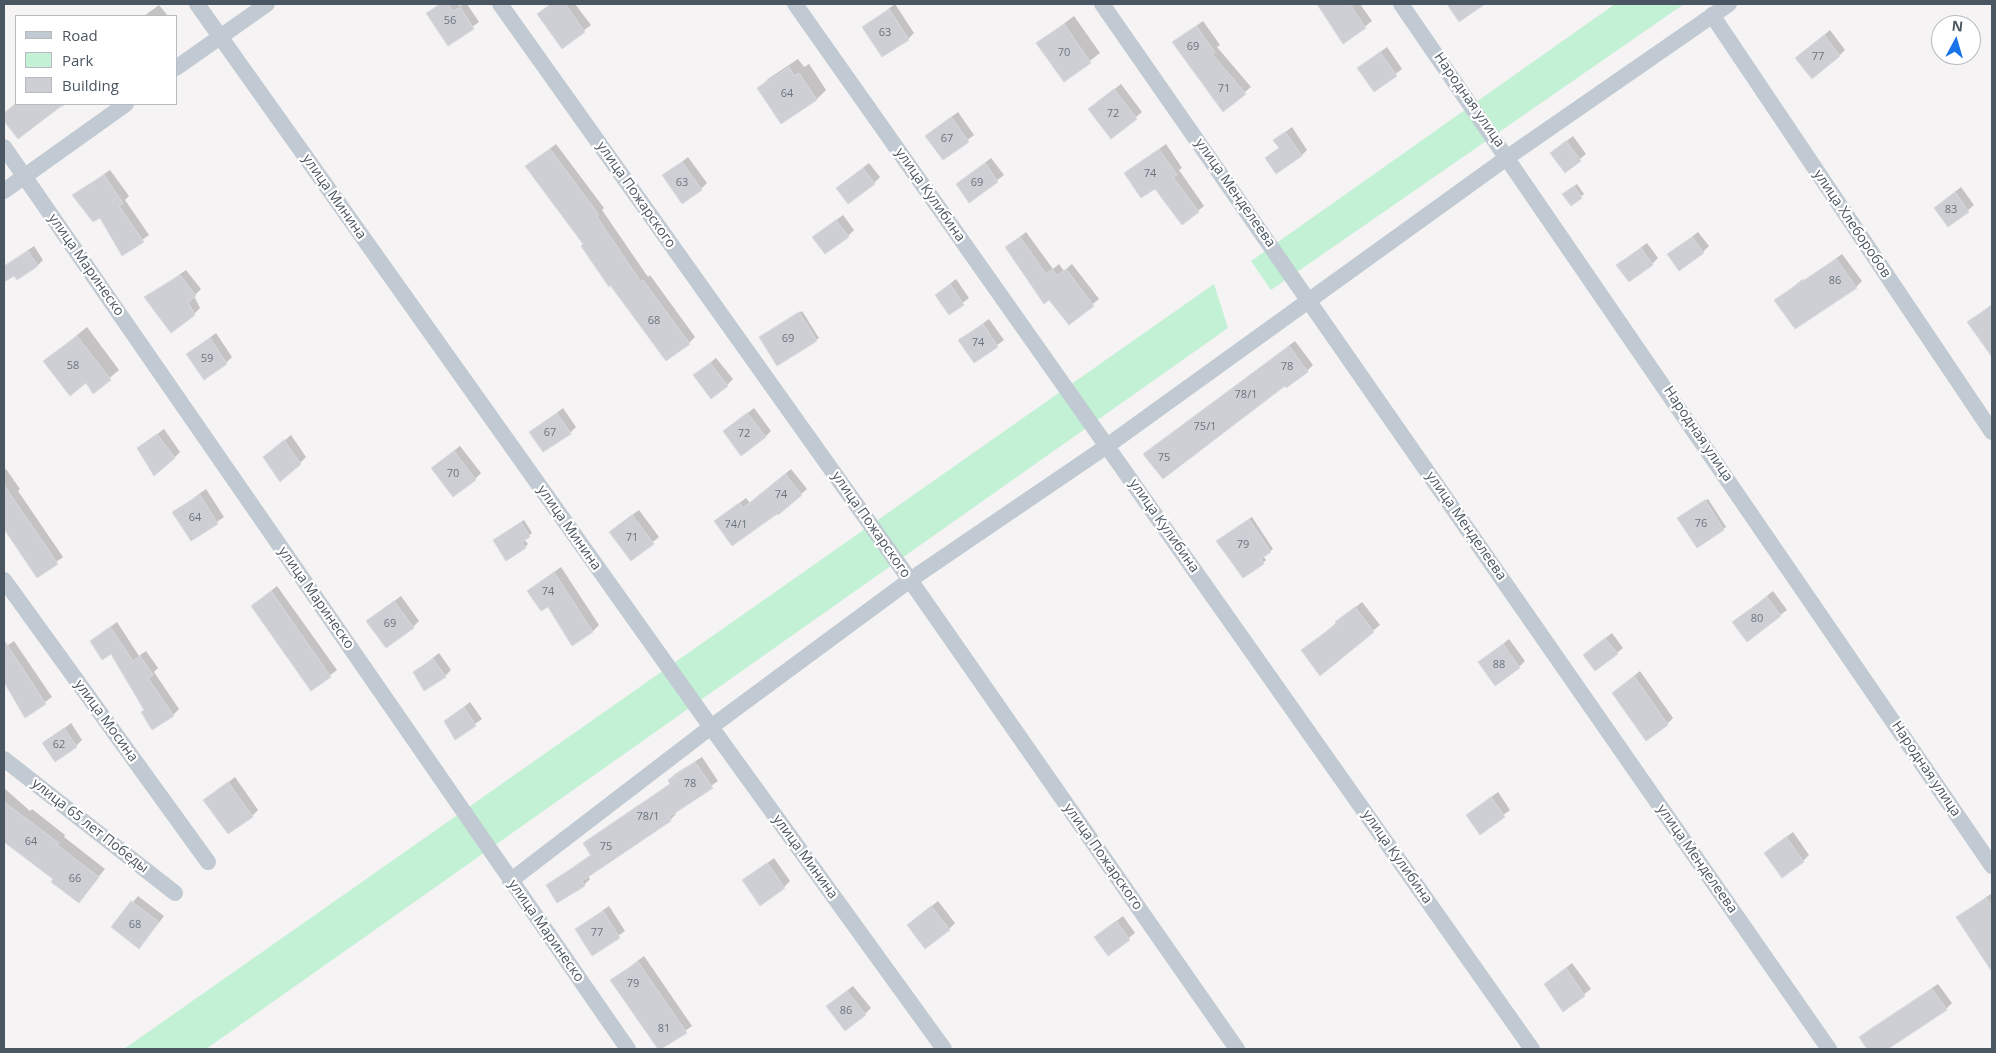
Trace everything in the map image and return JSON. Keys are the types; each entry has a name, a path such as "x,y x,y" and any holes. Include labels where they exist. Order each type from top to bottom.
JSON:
{"street":[{"name":"улица Минина","path":"197,4 711,727 944,1049"},
{"path":"178,67 267,4"},
{"name":"улица Пожарского","path":"500,4 910,580 1237,1049"},
{"name":"улица Кулибина","path":"795,4 1532,1049"},
{"name":"улица Менделеева","path":"1102,4 1311,301 1829,1049"},
{"name":"Народная улица","path":"1401,4 1444,64 1470,106 1508,157 1992,866"},
{"path":"510,881 711,727 910,580 1107,446 1311,301 1508,157 1729,4"},
{"name":"улица Хлеборобов","path":"1712,15 1992,432"},
{"path":"4,191 125,105"},
{"name":"улица Маринеско","path":"4,146 510,881 628,1049"},
{"name":"улица Мосина","path":"4,580 208,862"},
{"name":"улица 65 лет Победы","path":"4,759 175,893"}],"green space":[{"path":"1615,4 1684,4 1271,290 1251,261"},
{"path":"1214,284 1228,328 206,1049 124,1049"}],"building":[{"path":"441,4 448,4 453,11 460,7 474,29 448,46 426,13"},
{"path":"551,4 565,4 585,32 562,49 537,14"},
{"path":"1317,4 1352,4 1352,8 1366,28 1343,44"},
{"path":"1447,4 1485,4 1459,22"},
{"path":"889,9 909,40 882,57 862,27"},
{"path":"1064,24 1091,63 1064,82 1036,43"},
{"path":"1196,26 1215,52 1212,54 1246,94 1223,112 1172,42"},
{"path":"1824,35 1840,56 1812,79 1795,58"},
{"path":"1380,52 1397,76 1374,92 1357,68"},
{"path":"789,67 794,76 799,73 817,100 781,124 757,88"},
{"path":"1114,89 1137,119 1111,139 1088,109"},
{"path":"15,105 63,105 18,139 4,121 4,113"},
{"path":"951,117 969,142 943,160 925,136"},
{"path":"1285,132 1302,156 1276,174 1265,158 1279,148 1273,140"},
{"path":"1566,141 1581,161 1565,173 1550,153"},
{"path":"550,149 599,215 597,217 641,282 643,280 690,344 666,361 610,285 609,287 581,246 583,244 525,166"},
{"path":"1159,149 1177,175 1173,177 1199,212 1182,225 1155,189 1141,198 1124,173"},
{"path":"682,162 702,190 682,204 662,175"},
{"path":"985,163 998,182 969,203 956,184"},
{"path":"863,168 875,184 848,204 836,188"},
{"path":"104,175 123,203 119,206 144,242 122,256 100,218 93,222 72,195"},
{"path":"1574,186 1582,198 1571,206 1562,194"},
{"path":"1955,192 1969,212 1948,227 1934,208"},
{"path":"836,220 849,237 825,254 812,237"},
{"path":"1020,237 1046,274 1052,269 1057,276 1066,269 1094,306 1069,325 1049,300 1044,304 1005,247"},
{"path":"1692,237 1704,253 1679,271 1667,254"},
{"path":"1641,248 1653,265 1629,282 1616,265"},
{"path":"28,251 38,266 17,280 14,276 4,282 4,266"},
{"path":"1836,259 1857,288 1795,329 1774,300"},
{"path":"180,275 196,296 188,302 195,315 171,333 144,297"},
{"path":"950,284 964,305 949,315 935,295"},
{"path":"1992,305 1992,357 1967,322"},
{"path":"799,312 817,341 777,366 759,337"},
{"path":"983,324 998,347 974,363 958,340"},
{"path":"77,336 111,380 93,394 86,383 70,396 43,361"},
{"path":"210,338 227,364 204,380 186,354"},
{"path":"1289,346 1308,372 1286,388 1285,386 1163,479 1143,454"},
{"path":"710,363 728,386 711,399 693,375"},
{"path":"557,413 571,434 543,452 529,432"},
{"path":"747,413 766,437 741,456 723,431"},
{"path":"157,434 175,458 154,476 137,448"},
{"path":"284,440 301,464 280,482 263,457"},
{"path":"454,451 476,480 453,497 431,468"},
{"path":"785,474 802,495 778,515 732,546 714,521 739,503 743,508"},
{"path":"4,485 58,564 37,578 4,529"},
{"path":"200,495 218,524 191,541 172,512"},
{"path":"1705,500 1724,530 1697,548 1677,518"},
{"path":"632,515 654,544 631,561 609,532"},
{"path":"1249,519 1271,552 1261,559 1264,564 1243,578 1216,541"},
{"path":"521,522 530,537 522,542 526,548 506,561 493,540"},
{"path":"554,572 593,632 572,646 548,607 541,611 527,591"},
{"path":"271,591 331,677 311,691 251,606"},
{"path":"1767,597 1781,616 1747,642 1732,622"},
{"path":"394,601 414,628 386,648 366,621"},
{"path":"1355,607 1374,632 1320,676 1301,650 1337,624 1335,622"},
{"path":"110,627 133,661 140,656 153,675 148,678 174,716 152,730 141,712 144,710 111,654 102,660 90,641"},
{"path":"1605,638 1618,654 1595,671 1583,655"},
{"path":"4,640 46,704 25,718 4,682"},
{"path":"1503,644 1520,668 1495,686 1478,662"},
{"path":"433,659 446,677 424,691 413,672"},
{"path":"1634,676 1668,725 1646,741 1612,693"},
{"path":"464,707 476,726 455,740 444,721"},
{"path":"64,728 77,747 55,762 42,743"},
{"path":"695,762 713,788 669,817 671,821 582,881 585,886 557,903 546,885 591,856 583,843 670,784 668,780"},
{"path":"228,782 253,817 228,834 203,800"},
{"path":"1491,797 1505,817 1480,835 1466,815"},
{"path":"4,802 59,843 57,845 99,877 79,903 51,882 53,879 4,842"},
{"path":"1786,837 1804,862 1782,878 1764,853"},
{"path":"767,863 785,888 760,906 742,880"},
{"path":"1986,898 1992,907 1992,972 1956,917"},
{"path":"131,901 159,922 139,949 111,927"},
{"path":"931,906 950,930 925,949 907,925"},
{"path":"603,911 620,938 592,956 575,929"},
{"path":"1116,921 1130,940 1108,956 1094,937"},
{"path":"638,962 687,1033 661,1049 658,1049 610,980"},
{"path":"1566,968 1585,996 1563,1012 1544,984"},
{"path":"1932,989 1947,1010 1888,1049 1867,1049 1859,1037"},
{"path":"847,991 866,1015 845,1031 826,1006"}]}
